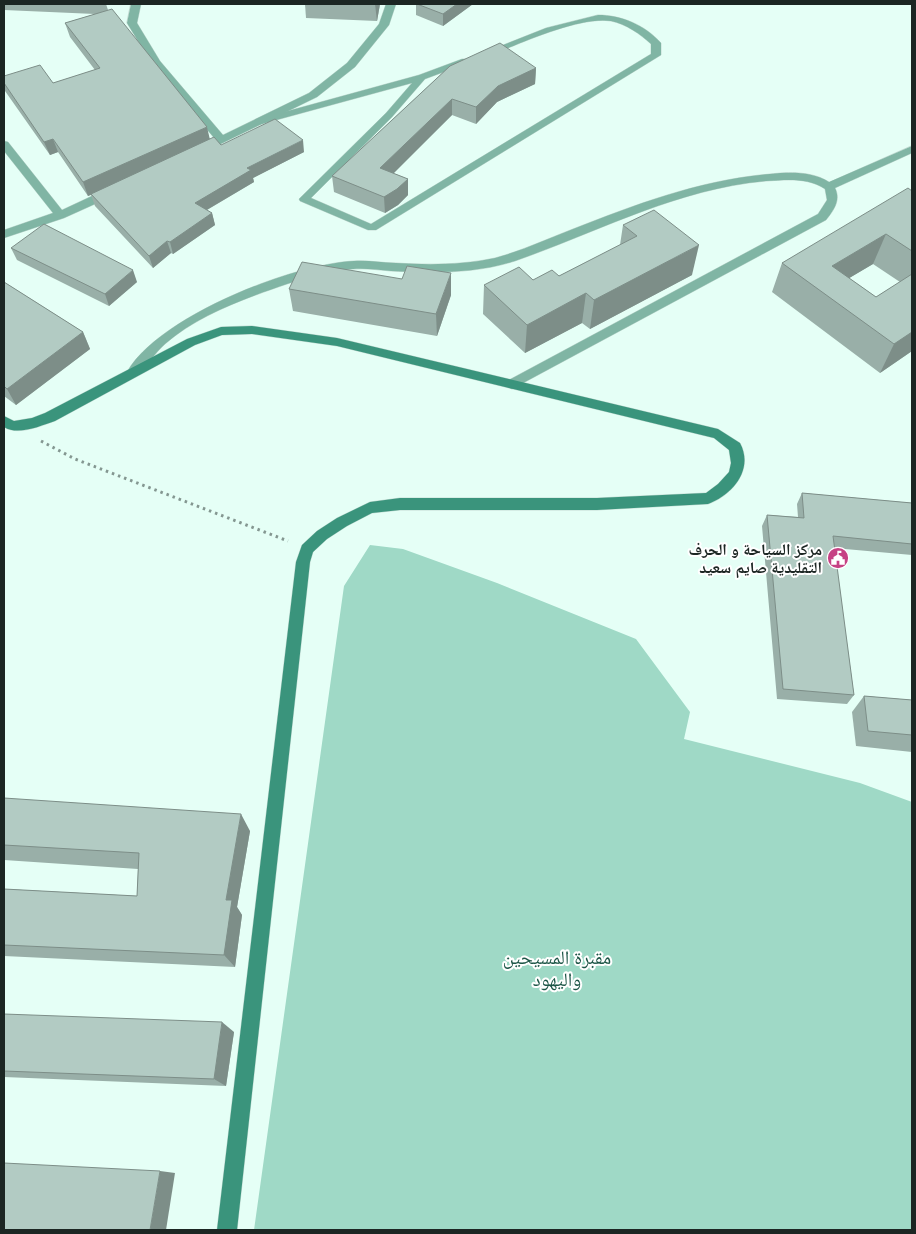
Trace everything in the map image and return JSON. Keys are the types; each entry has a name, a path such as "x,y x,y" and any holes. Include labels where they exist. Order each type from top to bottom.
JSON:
{"street":[{"path":"136,4 132,23 156,62 222,140"},
{"path":"186,157 313,95 351,65 384,25 392,6"},
{"path":"4,144 60,215"},
{"path":"828,186 912,150"},
{"path":"133,372 165,337 191,320 246,296 321,270 351,265 440,269 486,266 679,194 764,177 808,176 820,180 828,186 833,194 831,207 822,217 512,384"},
{"path":"4,234 60,215 123,186"},
{"path":"4,421 12,426 33,423 50,417 191,342 220,331 252,330 337,342 512,384 718,434 735,447 738,465 729,483 720,493 708,498 597,504 400,504 370,508 342,522 322,535 307,549 303,562 227,1230"}],"lane":[{"path":"258,122 422,77 540,34 586,20 609,18 640,29 656,43 656,55 372,228 304,199 389,115 422,77"}],"path":[{"path":"75,459 307,549"}],"green space":[{"name":"مقبرة المسيحين واليهود","path":"370,545 403,549 497,583 636,639 690,712 684,739 860,783 912,802 912,1230 254,1230 344,586"}],"building":[{"path":"417,4 457,4 443,14"},
{"path":"112,9 207,127 83,182 53,139 44,142 4,83 4,76 40,65 53,83 100,68 65,23"},
{"path":"500,43 536,68 498,86 476,107 452,99 380,168 408,179 397,189 384,197 332,176 450,66"},
{"path":"275,119 303,140 247,168 251,170 195,203 212,213 170,242 167,241 149,256 91,194 214,137 221,145"},
{"path":"908,188 912,191 912,251 886,234 832,266 876,297 912,274 912,332 894,344 782,263"},
{"path":"654,210 699,245 594,300 586,293 527,325 484,285 519,267 533,280 552,270 559,276 637,236 623,225"},
{"path":"44,224 133,270 105,294 11,248"},
{"path":"302,262 402,279 407,266 451,273 436,314 289,289"},
{"path":"4,282 83,332 7,389 4,386"},
{"path":"802,493 912,503 912,544 833,536 854,695 783,689 767,515 804,518"},
{"path":"864,696 912,700 912,735 868,731"},
{"path":"4,798 241,814 226,900 232,900 224,955 4,945 4,889 137,896 139,853 4,845"},
{"path":"4,1014 222,1022 214,1079 4,1071"},
{"path":"4,1163 160,1171 150,1230 4,1230"}],"place":[{"name":"مركز السياحة و الحرف التقليدية صايم سعيد","path":"838,558"}]}
